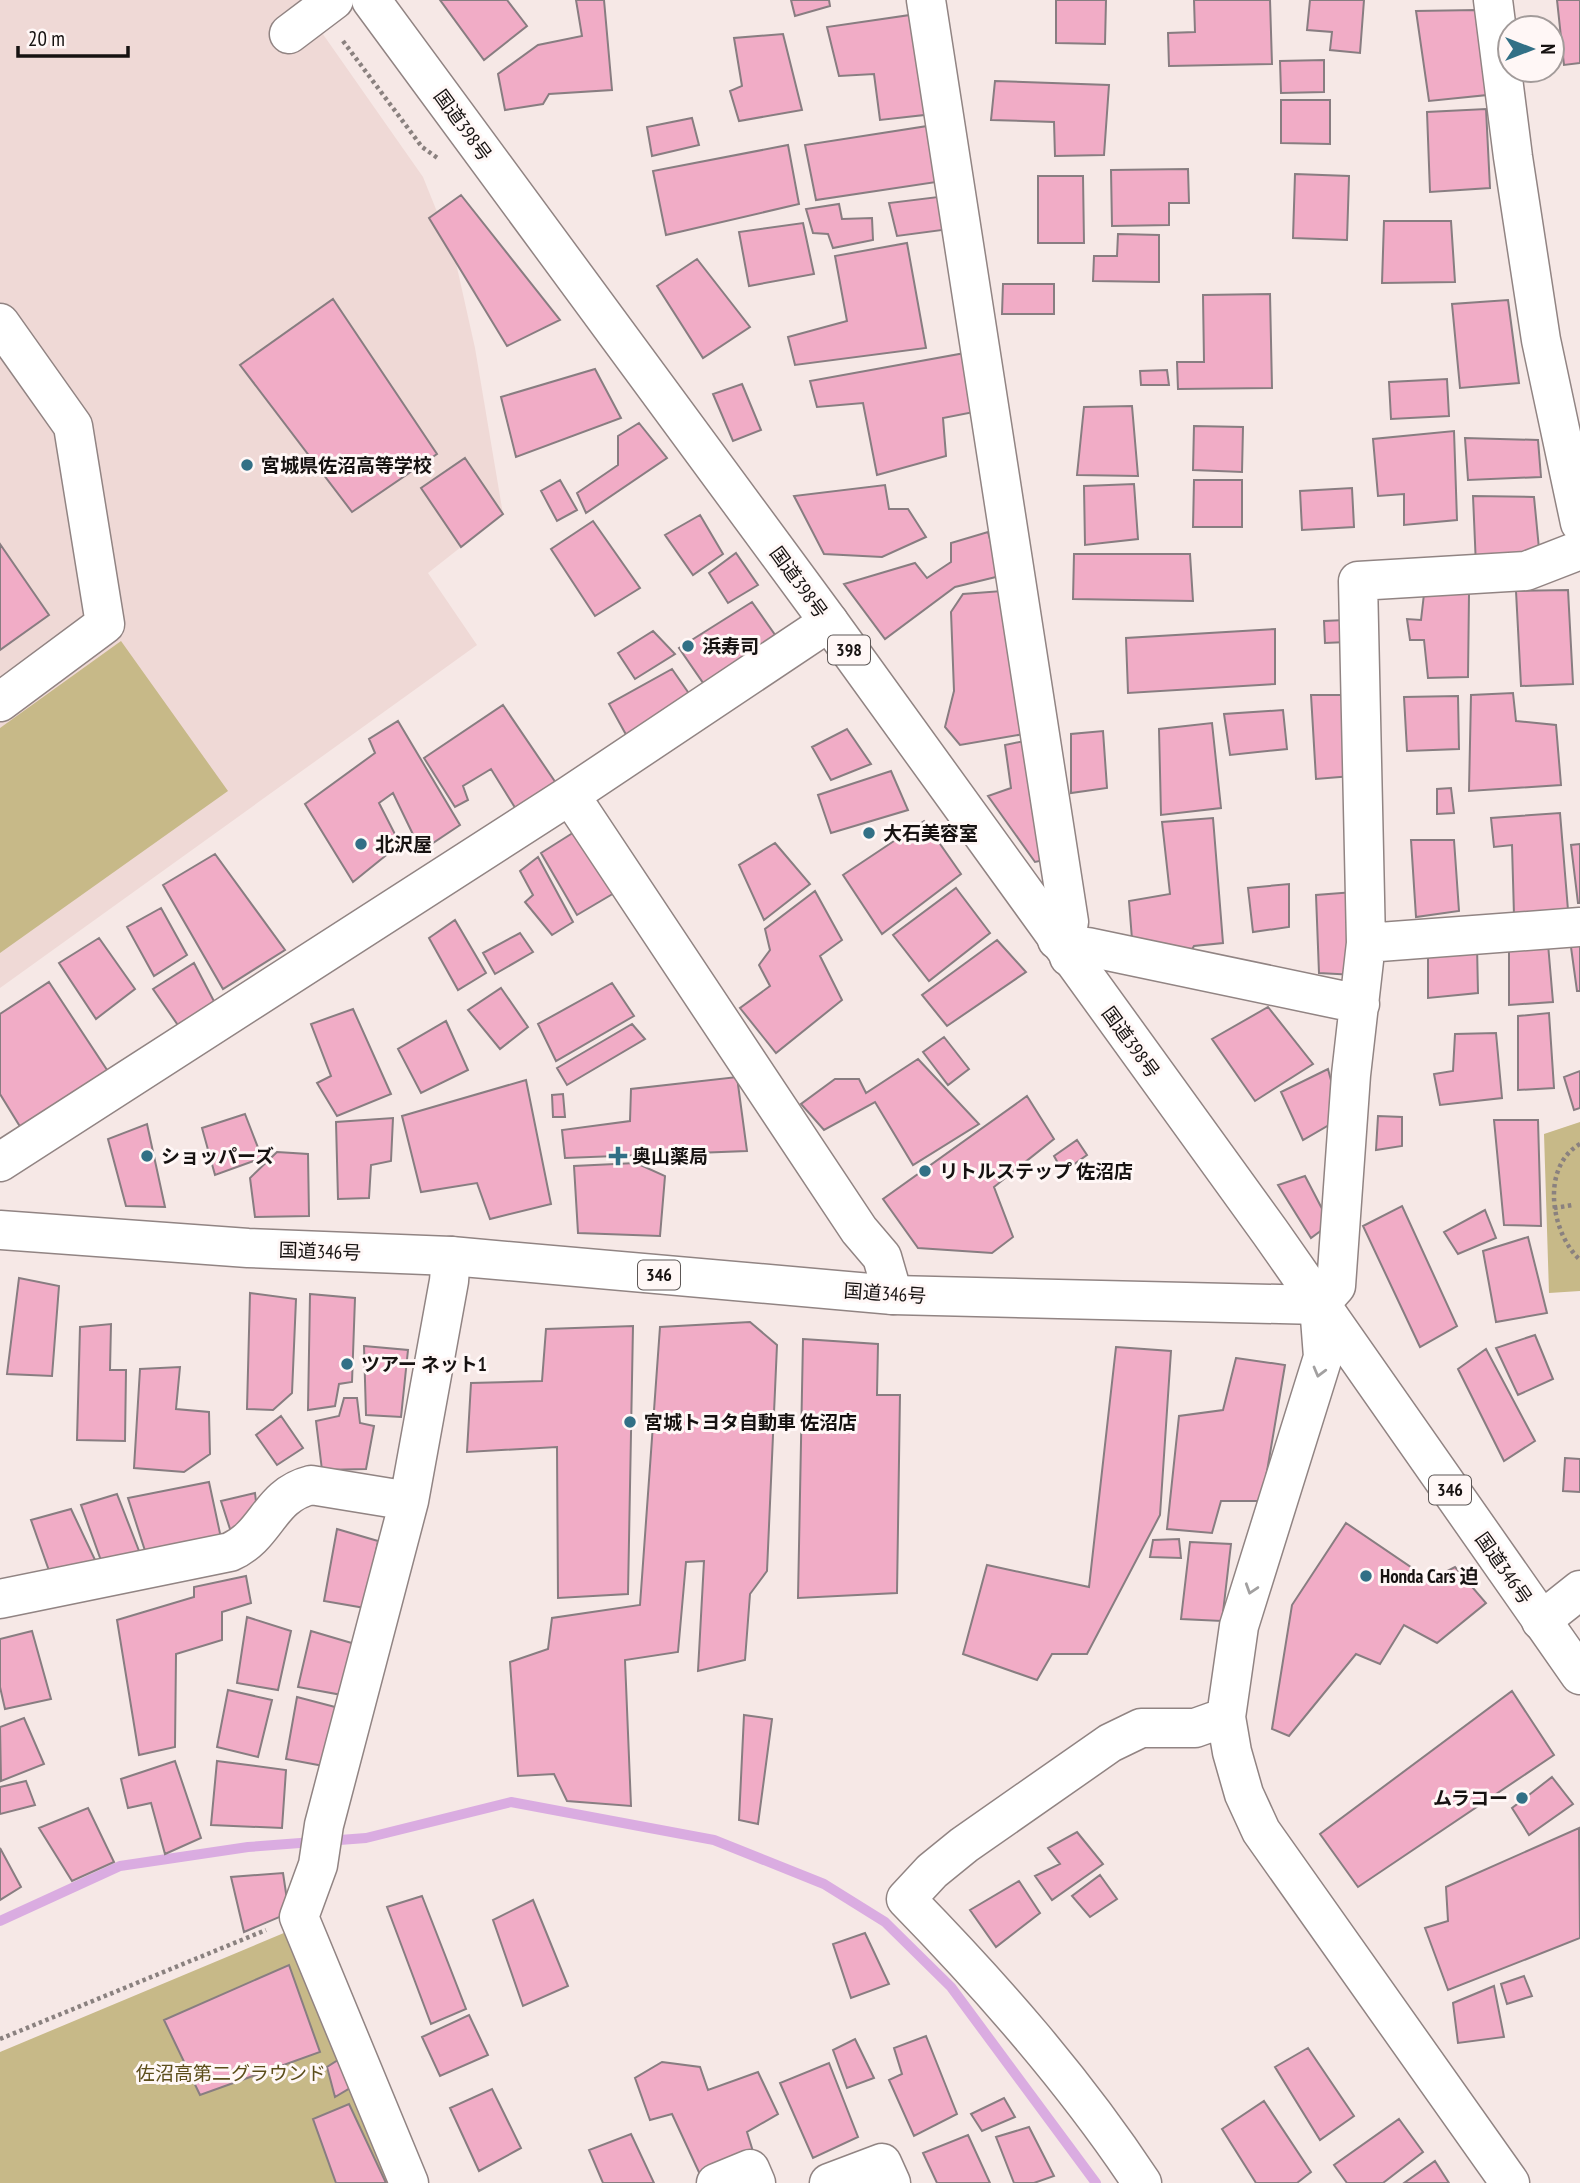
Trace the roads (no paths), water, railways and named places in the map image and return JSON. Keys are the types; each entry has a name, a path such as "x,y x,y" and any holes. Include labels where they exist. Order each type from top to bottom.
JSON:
{"main road":[{"name":"国道398号","path":"371,0 829,622 1270,1233 1319,1305"},
{"path":"926,0 1069,922 1063,948 1088,947 1360,1004"},
{"path":"1493,0 1513,157 1541,340 1580,523"},
{"path":"289,34 327,5"},
{"path":"0,323 73,426 105,624 0,702"},
{"path":"1510,2183 1261,1830 1244,1794 1232,1752 1226,1717 1239,1626 1323,1357 1319,1305 1336,1286 1351,1074 1366,943 1358,581 1526,571 1580,550"},
{"path":"0,1162 570,795 829,622"},
{"path":"570,795 859,1230 881,1257 893,1295"},
{"path":"1366,943 1580,926"},
{"name":"国道346号","path":"0,1230 248,1248 450,1256 893,1295 1319,1305 1580,1675"},
{"path":"410,2183 299,1917 318,1865 324,1825 409,1501 449,1281 450,1256"},
{"path":"0,1599 229,1552 244,1545 280,1501 295,1489 311,1485 409,1501"},
{"path":"1541,1621 1580,1590"},
{"path":"1142,2183 999,1997 906,1899 932,1871 964,1845 1111,1742 1141,1728 1195,1728 1226,1717"},
{"path":"829,2183 882,2163 891,2183"},
{"path":"716,2183 750,2169 756,2183"}],"waterway":[{"path":"0,1921 120,1866 248,1847 366,1838 511,1802 714,1840 824,1884 885,1922 951,1987 1096,2183"}],"place":[{"name":"宮城県佐沼高等学校","path":"247,465"},
{"name":"浜寿司","path":"688,646"},
{"name":"大石美容室","path":"869,833"},
{"name":"北沢屋","path":"361,844"},
{"name":"ショッパーズ","path":"147,1156"},
{"name":"奥山薬局","path":"618,1156"},
{"name":"リトルステップ 佐沼店","path":"925,1171"},
{"name":"ツアー ネット1","path":"347,1364"},
{"name":"宮城トヨタ自動車 佐沼店","path":"630,1422"},
{"name":"Honda Cars 迫","path":"1366,1576"},
{"name":"ムラコー","path":"1522,1798"}],"park label":[{"name":"佐沼高第二グラウンド","path":"231,2073"}]}
